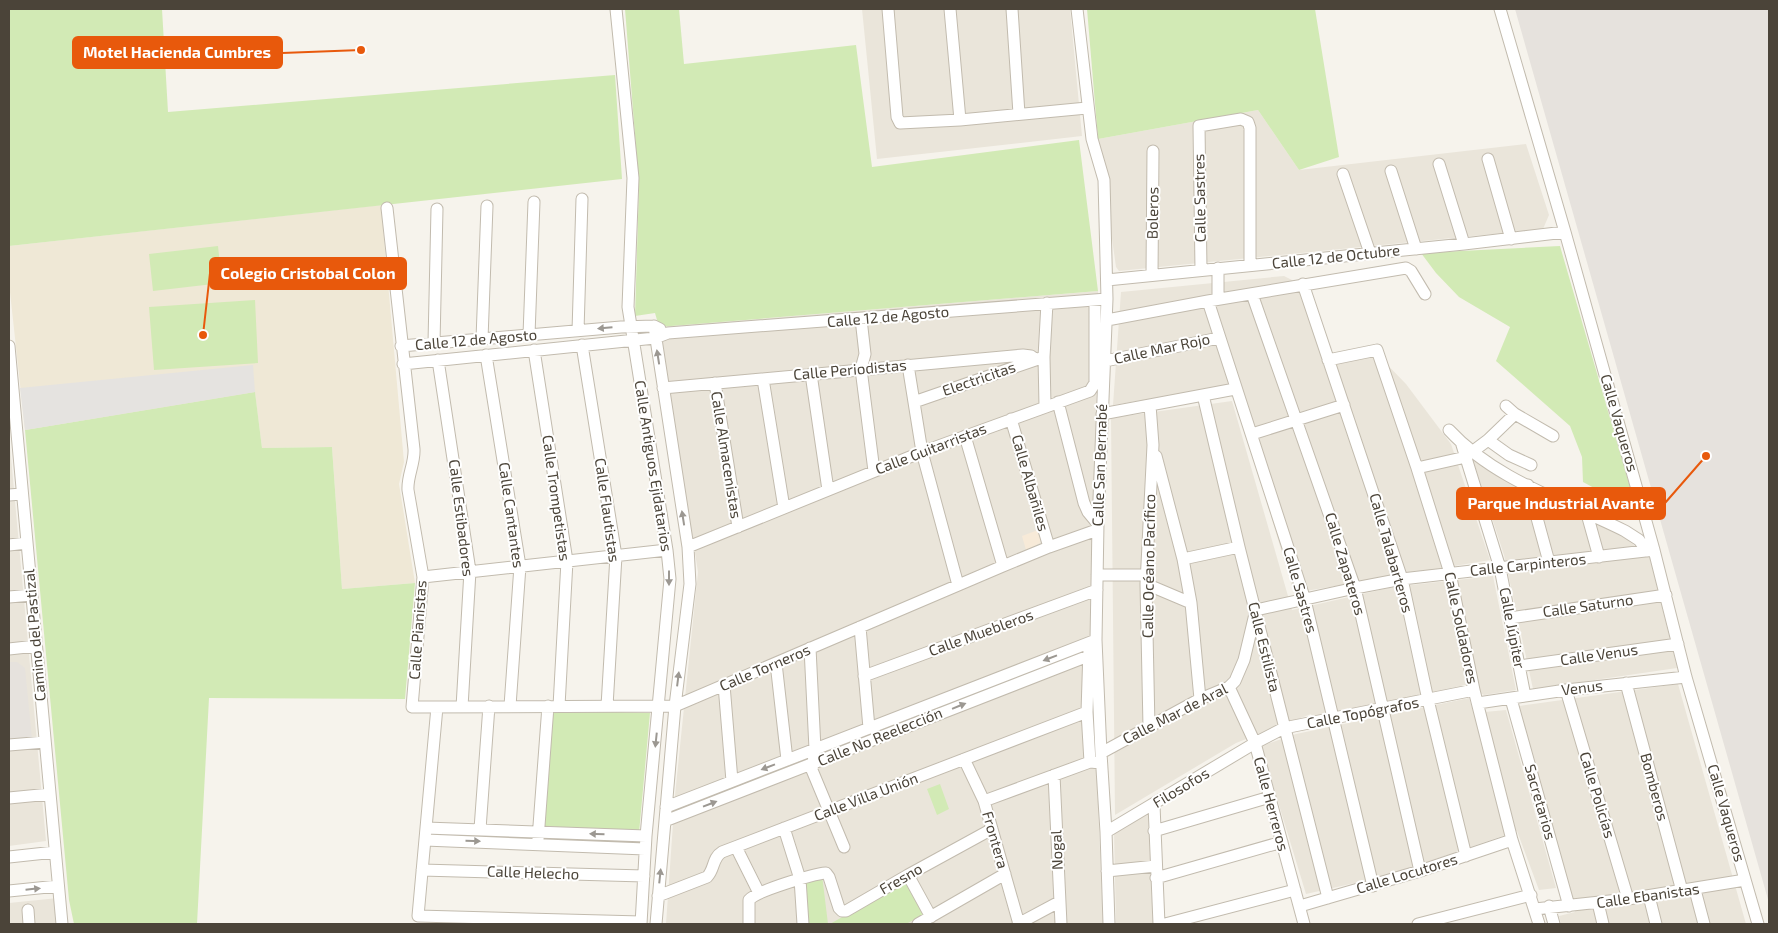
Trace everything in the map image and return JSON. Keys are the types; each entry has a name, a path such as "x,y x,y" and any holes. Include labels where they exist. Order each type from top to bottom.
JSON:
{"street":[{"name":"Calle Antiguos Ejidatarios","path":"616,9 633,178 628,307 670,579 646,836 641,923"},
{"path":"888,9 898,121 904,124 1087,108"},
{"path":"950,9 960,120"},
{"path":"1012,9 1020,114"},
{"name":"Calle San Bernabé","path":"1077,9 1087,108 1093,145 1104,174 1107,280 1101,299 1107,320 1097,527 1097,590 1086,712 1097,759"},
{"name":"Calle Vaqueros","path":"1500,9 1565,232 1650,550 1666,595 1686,677 1758,924"},
{"name":"Calle Sastres","path":"1201,270 1199,126 1241,119 1245,120 1250,126 1250,265"},
{"name":"Boleros","path":"1152,275 1153,151"},
{"path":"1488,159 1511,239"},
{"path":"1439,164 1464,244"},
{"path":"1392,172 1416,249"},
{"path":"1343,174 1370,253"},
{"path":"578,330 582,199"},
{"path":"529,335 534,202"},
{"path":"482,339 487,206"},
{"name":"Calle Pianistas","path":"387,208 414,454 408,490 423,577 412,707"},
{"path":"434,343 436,209"},
{"name":"Calle 12 de Octubre","path":"1107,280 1565,232"},
{"name":"Calle Sastres","path":"1218,268 1213,300 1219,338 1305,600 1373,886"},
{"path":"1107,320 1303,284 1406,268 1411,271 1425,294"},
{"name":"Calle Talabarteros","path":"1303,284 1402,579 1428,700 1466,856"},
{"name":"Calle Zapateros","path":"1252,294 1355,588 1381,708 1420,871"},
{"name":"Calle 12 de Agosto","path":"403,364 655,338 668,333 1101,299"},
{"name":"Calle Guitarristas","path":"688,547 922,452 1045,406 1086,394 1094,387 1095,383 1101,299"},
{"path":"1045,406 1040,358 1047,303"},
{"path":"861,319 865,354 861,369 874,471"},
{"name":"Calle 12 de Agosto","path":"401,346 631,326 654,326 668,333"},
{"name":"Calle Antiguos Ejidatarios","path":"654,326 688,547 690,584 675,706 656,924"},
{"name":"Calle Mar Rojo","path":"1105,361 1219,338"},
{"name":"Calle Flautistas","path":"582,345 616,556 607,706"},
{"name":"Camino del Pastizal","path":"9,346 13,441 22,494 27,543 62,924"},
{"name":"Calle Trompetistas","path":"534,350 567,561 554,706 538,837"},
{"name":"Calle Soldadores","path":"1328,360 1377,350 1450,574 1474,690 1512,840 1539,924"},
{"name":"Calle Cantantes","path":"486,355 520,566 510,706"},
{"name":"Calle Periodistas","path":"663,388 1023,355 1040,358"},
{"name":"Electricitas","path":"914,402 1040,358"},
{"name":"Calle Estibadores","path":"438,360 470,571 462,707"},
{"path":"908,365 922,452 958,585"},
{"path":"811,374 828,490"},
{"path":"763,379 784,508"},
{"name":"Calle Almacenistas","path":"715,383 738,527"},
{"path":"1102,414 1235,389"},
{"name":"Calle Estilista","path":"1203,395 1239,547 1328,898"},
{"path":"1058,402 1084,503 1097,527"},
{"name":"Calle Océano Pacífico","path":"1149,727 1147,580 1153,445 1150,405"},
{"path":"1252,434 1344,405"},
{"path":"1506,406 1515,414 1553,436"},
{"path":"1417,468 1469,455 1515,414"},
{"name":"Calle Albañiles","path":"1011,419 1049,547"},
{"path":"1449,430 1469,455 1625,531 1650,550"},
{"path":"965,436 1003,566"},
{"path":"1488,440 1508,455 1531,465"},
{"path":"1153,445 1183,559 1191,603 1200,700"},
{"name":"Calle Júpiter","path":"1469,455 1500,568 1525,696"},
{"path":"1528,485 1549,562"},
{"path":"9,495 22,494"},
{"path":"1587,514 1598,557"},
{"name":"Calle Torneros","path":"412,707 675,706 1097,527"},
{"path":"9,545 27,543"},
{"path":"1183,559 1239,547"},
{"path":"423,577 667,550"},
{"name":"Calle Carpinteros","path":"1256,610 1402,579 1650,550"},
{"path":"1097,575 1147,580 1191,603"},
{"name":"Calle Muebleros","path":"864,676 1097,590"},
{"path":"9,597 32,594"},
{"name":"Calle Saturno","path":"1510,618 1666,595"},
{"name":"Calle Mar de Aral","path":"984,801 1097,759 1149,727 1229,687 1235,681 1244,660 1256,610"},
{"path":"860,627 869,728"},
{"name":"Calle Venus","path":"1519,666 1678,644"},
{"path":"9,649 36,646"},
{"path":"810,648 815,749 812,764 814,776 844,847"},
{"name":"Calle San Bernabé","path":"1092,648 1097,759 1106,832 1109,924"},
{"name":"Calle No Reelección","path":"666,807 869,728 1092,648"},
{"name":"Calle No Reelección","path":"665,821 812,764 1092,648"},
{"path":"776,663 786,760"},
{"name":"Venus","path":"1478,704 1566,690 1686,677"},
{"name":"Bomberos","path":"1626,683 1682,892"},
{"path":"724,685 732,781"},
{"name":"Calle Herreros","path":"1229,687 1255,743 1304,924"},
{"name":"Calle Topógrafos","path":"1255,743 1284,728 1474,690"},
{"name":"Calle Policías","path":"1566,690 1628,899"},
{"name":"Sacretarios","path":"1511,699 1569,906"},
{"path":"480,830 489,706"},
{"path":"437,707 418,916 641,923"},
{"name":"Calle Villa Unión","path":"658,896 708,876 716,856 722,852 1086,712"},
{"path":"9,745 45,742"},
{"name":"Filosofos","path":"1106,832 1255,743"},
{"name":"Frontera","path":"964,759 984,801 1018,924"},
{"name":"Nogal","path":"1054,775 1061,924"},
{"path":"9,798 50,794"},
{"path":"1154,831 1270,798"},
{"path":"1154,805 1159,924"},
{"path":"784,828 800,879 803,924"},
{"name":"Fresno","path":"800,879 826,873 838,905 842,911 846,911 908,874 992,828"},
{"path":"426,834 480,830 645,849"},
{"path":"426,834 538,837 646,836"},
{"name":"Calle Locutores","path":"1300,906 1373,886 1512,840"},
{"path":"1156,878 1282,842"},
{"path":"736,847 758,893"},
{"path":"9,857 55,852"},
{"path":"1107,871 1156,866"},
{"name":"Calle Helecho","path":"422,870 644,876"},
{"path":"908,874 931,917"},
{"path":"918,924 1005,874"},
{"path":"747,924 749,900 758,893 800,879"},
{"name":"Calle Ebanistas","path":"1549,906 1598,904 1682,892 1745,880"},
{"path":"9,891 58,886"},
{"path":"1165,924 1295,890"},
{"path":"1694,890 1704,924"},
{"path":"1420,924 1531,895"},
{"path":"1649,896 1656,924"},
{"path":"1018,924 1059,902"},
{"path":"1598,904 1603,924"},
{"path":"1535,909 1549,906 1554,924"},
{"path":"28,910 29,924"}],"shaded area":[{"path":"862,9 1070,9 1082,136 877,159"},
{"path":"1515,9 1769,9 1769,903"},
{"path":"1258,110 1299,170 1526,144 1549,215 1543,229 1119,271 1116,267 1098,139"},
{"path":"381,205 404,462 399,484 415,583 342,589 332,447 262,448 255,393 25,430 9,283 9,246"},
{"path":"1284,276 1298,283 1323,359 1371,348 1406,384 1451,444 1490,560 1294,593 1232,385 1113,405 1121,292"},
{"path":"1098,291 1094,586 1096,755 1103,924 666,924 675,795 698,572 659,327"},
{"path":"253,365 255,392 25,430 20,388"},
{"path":"1232,401 1292,610 1393,587 1493,576 1516,690 1484,695 1465,685 1312,718 1311,714 1236,743 1115,815 1111,418"},
{"path":"9,435 46,841 9,846"},
{"path":"1473,460 1553,503 1624,537 1650,558 1677,668 1533,689 1504,555"},
{"path":"1038,530 1040,543 1026,550 1022,536"},
{"path":"9,662 17,662 25,668 32,739 9,741"},
{"path":"1678,684 1746,924 1561,924 1559,916 1575,912 1519,706"},
{"path":"1469,698 1474,713 1506,710 1556,888 1539,890 1517,831 1386,876 1306,894 1261,746 1296,734"},
{"path":"1148,813 1153,924 1116,924 1114,833"},
{"path":"58,898 61,924 9,924 9,903"}],"green space":[{"path":"9,9 162,9 168,112 615,75 622,179 9,246"},
{"path":"625,9 679,9 684,64 856,45 872,167 1079,140 1098,291 659,327 655,313 635,316 639,186"},
{"path":"1087,9 1315,9 1339,157 1299,170 1258,110 1098,139"},
{"path":"218,246 222,283 153,291 149,254"},
{"path":"1560,246 1637,511 1583,482 1582,457 1570,426 1496,361 1510,327 1459,297 1436,273 1421,253"},
{"path":"255,300 258,363 154,370 149,307"},
{"path":"255,392 262,448 332,447 342,589 415,583 405,699 209,698 197,924 74,924 69,900 25,430"},
{"path":"553,710 650,713 639,833 544,826"},
{"path":"940,784 949,809 937,815 927,789"},
{"path":"822,875 828,924 807,924 803,883"},
{"path":"905,881 923,915 906,924 830,924"}],"place":[{"name":"Motel Hacienda Cumbres","path":"361,50"},
{"name":"Colegio Cristobal Colon","path":"203,335"},
{"name":"Parque Industrial Avante","path":"1706,456"}]}
